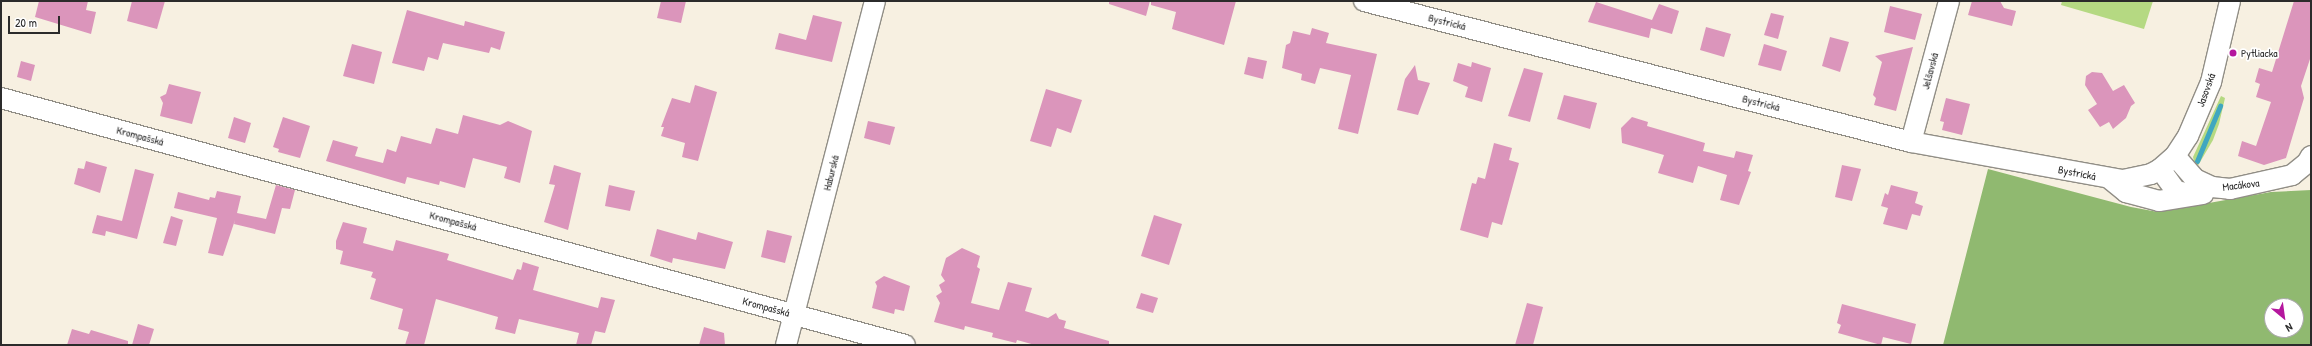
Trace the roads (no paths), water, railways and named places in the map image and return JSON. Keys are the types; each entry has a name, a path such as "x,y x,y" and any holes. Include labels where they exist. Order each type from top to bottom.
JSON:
{"street":[{"name":"Haburská","path":"786,345 875,1"},
{"name":"Bystrická","path":"1364,1 1911,142 2110,179 2138,178 2160,169"},
{"name":"Jelšavská","path":"1911,142 1949,1"},
{"name":"Jasovská","path":"2160,169 2175,156 2188,136 2211,82 2230,1"},
{"name":"Krompašská","path":"1,98 905,345"},
{"name":"Macákova","path":"2175,156 2195,179 2219,188 2230,188 2267,182 2292,175 2307,164 2311,156"},
{"path":"2160,169 2176,191 2191,195 2203,194"},
{"path":"2110,179 2126,192 2159,201 2230,188"}],"waterway":[{"path":"2197,161 2220,106"}],"place":[{"name":"Pytliacka","path":"2233,53"}]}
